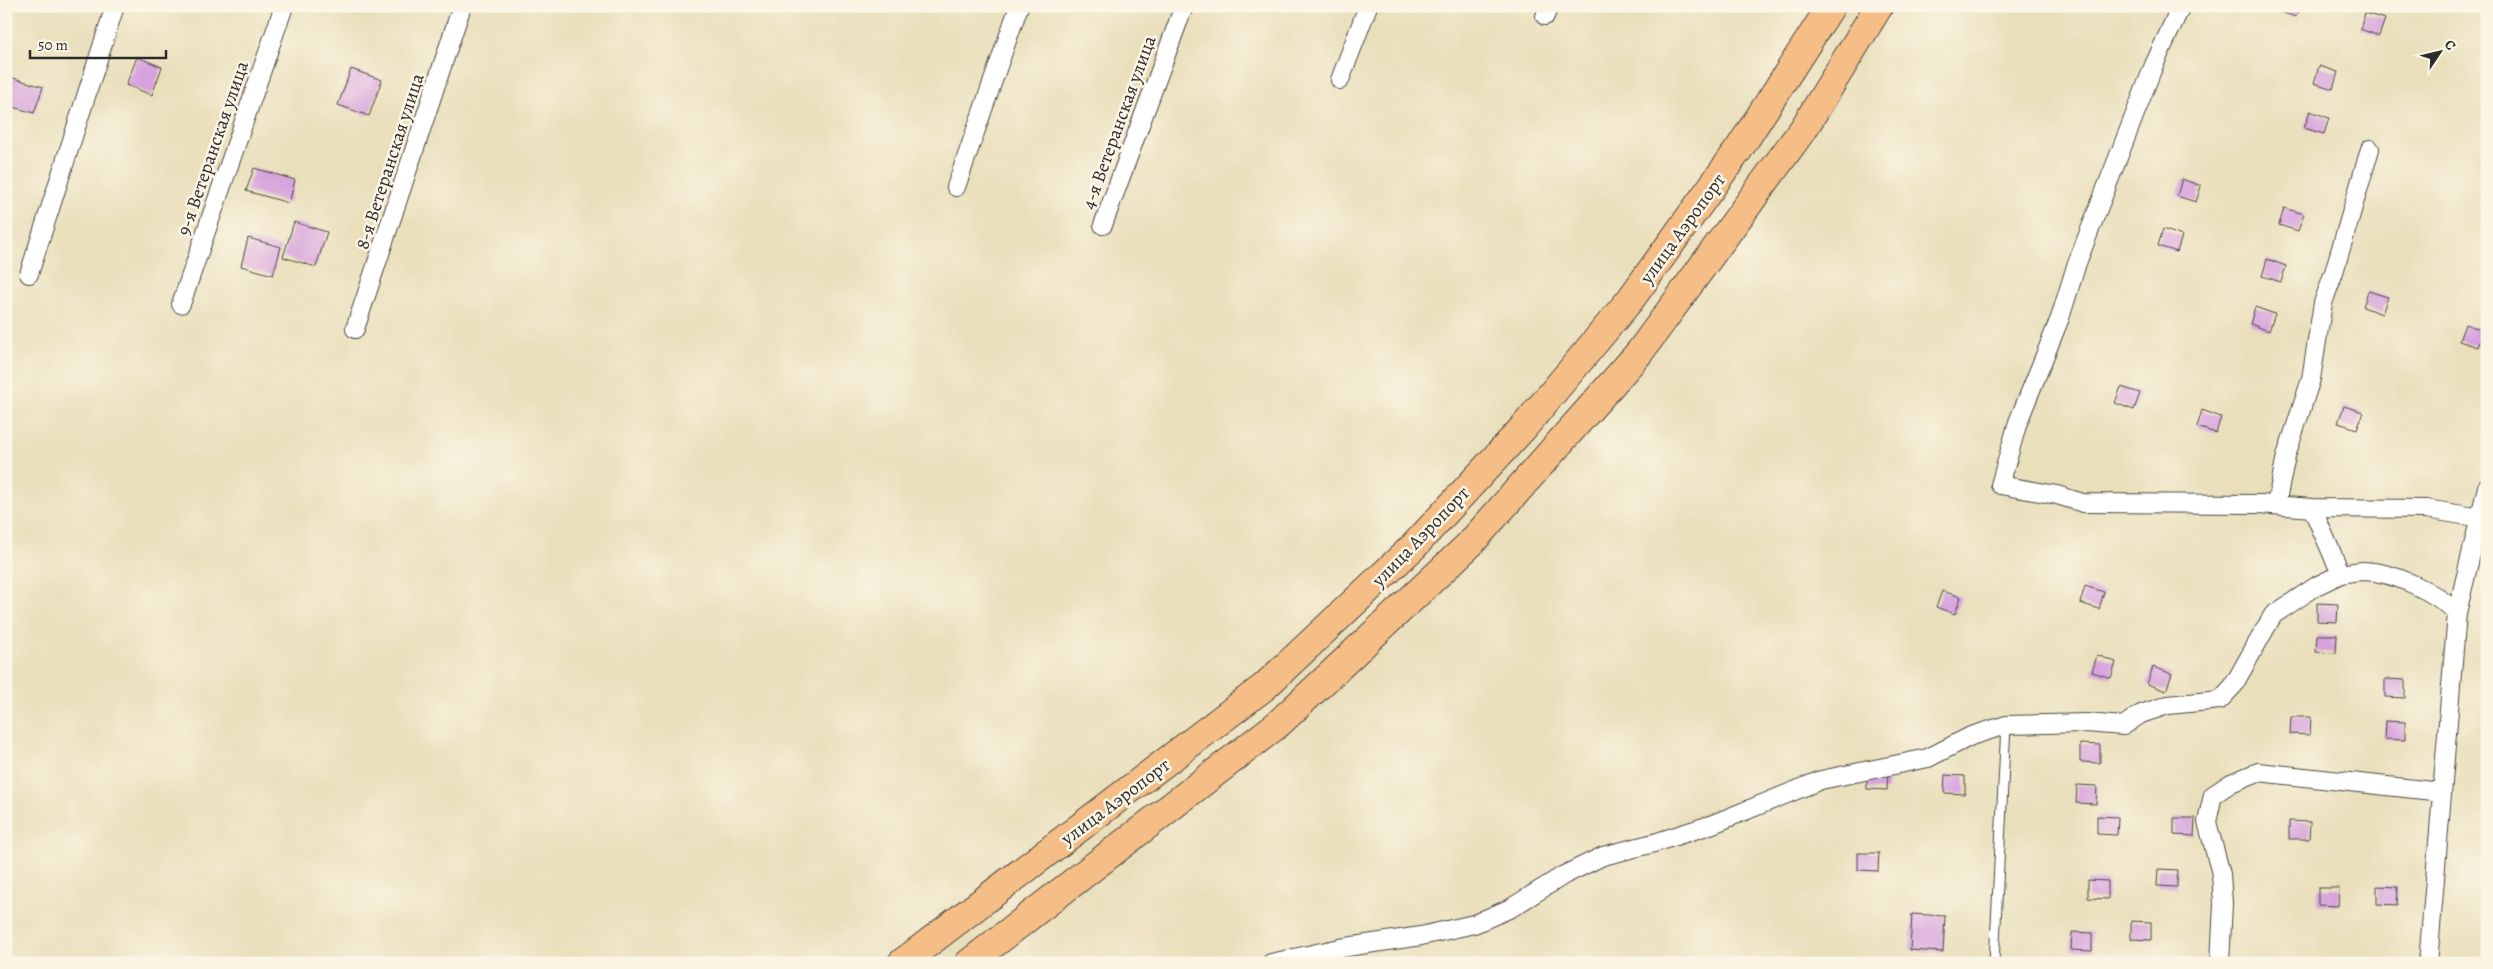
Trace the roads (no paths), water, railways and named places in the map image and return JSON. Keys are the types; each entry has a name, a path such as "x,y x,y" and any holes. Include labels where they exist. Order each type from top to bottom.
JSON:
{"main road":[{"name":"улица Аэропорт","path":"902,963 1264,687 1414,546 1524,427 1630,300 1739,149 1831,6"},
{"name":"улица Аэропорт","path":"968,963 1278,724 1470,544 1639,353 1804,128 1879,6"}],"street":[{"path":"29,274 115,6"},
{"name":"9-я Ветеранская улица","path":"181,304 284,6"},
{"name":"8-я Ветеранская улица","path":"355,329 462,6"},
{"path":"956,187 1019,6"},
{"name":"4-я Ветеранская улица","path":"1103,225 1184,6"},
{"path":"1340,80 1368,6"},
{"path":"2180,6 2154,65 2077,263 2060,318 2018,422 2000,485 2057,495 2083,503 2426,509 2483,519"},
{"path":"2276,505 2286,456 2311,379 2323,303 2370,149"},
{"path":"2428,963 2456,613 2483,519 2487,487"},
{"path":"2312,508 2341,574"},
{"path":"1271,963 1340,948 1421,936 1474,924 1511,908 1564,875 1603,856 1654,843 1713,824 1821,780 1928,758 1971,736 2006,725 2086,723 2124,726 2141,714 2168,705 2220,700 2233,686 2273,615 2318,585 2341,574 2363,571 2382,573 2424,590 2447,603 2456,613"},
{"path":"2220,963 2221,874 2207,822 2213,796 2231,783 2258,772 2442,792"}],"lane":[{"path":"1994,963 2006,725"}]}
